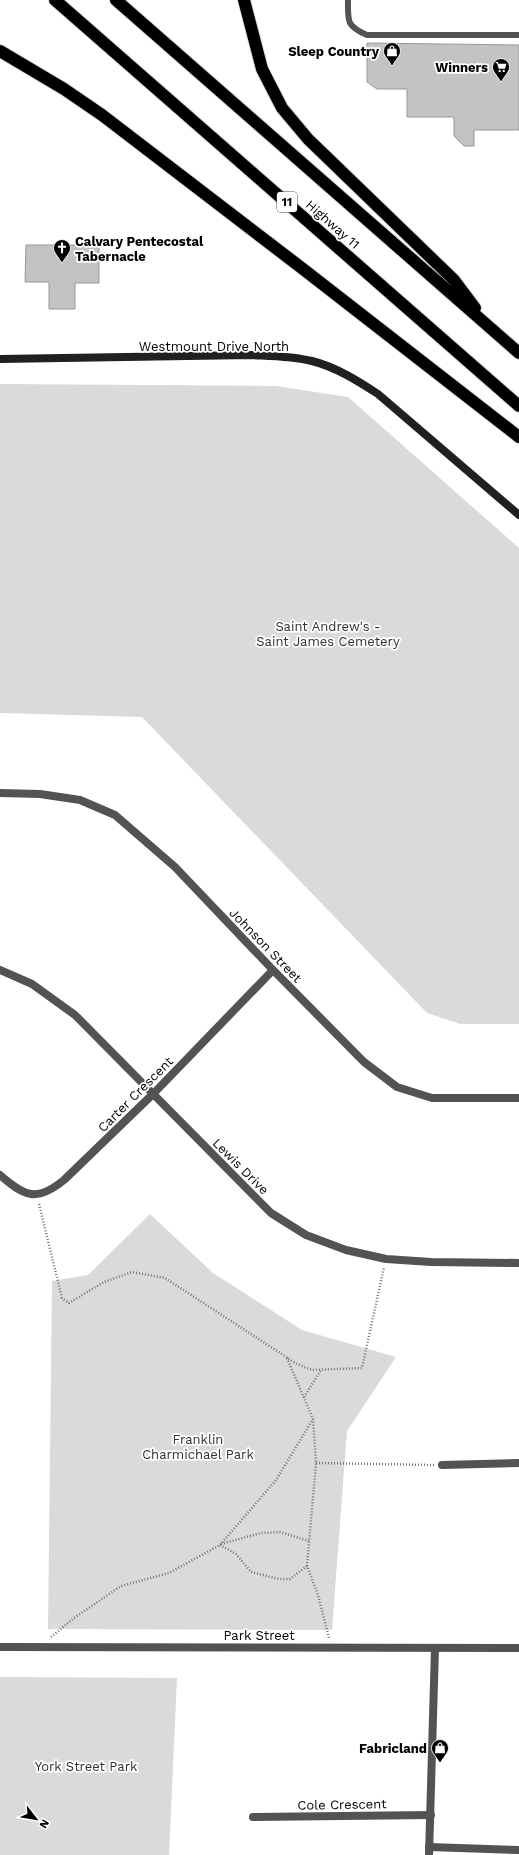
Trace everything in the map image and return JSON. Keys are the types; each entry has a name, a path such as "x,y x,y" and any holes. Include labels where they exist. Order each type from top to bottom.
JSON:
{"highway":[{"name":"Highway 11","path":"55,0 519,406"},
{"name":"Highway 11","path":"116,0 519,354"},
{"path":"244,0 262,69 282,108 308,139 454,280 488,326"},
{"path":"0,51 64,89 102,116 303,269 519,437"}],"street":[{"name":"Westmount Drive North","path":"0,359 251,355 278,356 314,361 356,380 378,394 519,515"},
{"name":"Johnson Street","path":"0,793 40,794 80,800 115,815 175,867 273,970 364,1062 397,1087 432,1098 519,1098"},
{"name":"Lewis Drive","path":"0,970 32,984 75,1015 272,1213 306,1235 346,1250 386,1259 431,1262 519,1263"},
{"name":"Carter Crescent","path":"37,1195 51,1190 64,1180 153,1094 273,970"},
{"path":"0,1175 9,1183 23,1191 37,1195"},
{"path":"442,1465 519,1463"},
{"name":"Park Street","path":"0,1647 519,1648"},
{"path":"435,1648 429,1851 519,1850"},
{"name":"Cole Crescent","path":"253,1817 431,1814"}],"lane":[{"path":"348,0 348,20 350,26 367,35 519,35"}],"path":[{"path":"37,1195 62,1298 69,1302 104,1282 132,1272 165,1278 297,1364 312,1370 362,1368 386,1259"},
{"path":"287,1357 313,1419 316,1463 307,1566 318,1595 331,1647"},
{"path":"304,1397 322,1369"},
{"path":"220,1545 276,1480 313,1419"},
{"path":"316,1463 442,1465"},
{"path":"39,1647 74,1618 121,1586 169,1573 220,1545 261,1533 280,1532 309,1540"},
{"path":"220,1545 236,1554 251,1572 279,1579 290,1579 307,1566"}],"green space":[{"name":"Saint Andrew's - Saint James Cemetery","path":"0,384 276,386 348,397 519,548 519,1024 460,1024 427,1013 142,717 0,713"},
{"name":"Franklin Charmichael Park","path":"150,1214 213,1273 302,1330 396,1357 347,1431 332,1630 48,1629 52,1281 88,1275"},
{"name":"York Street Park","path":"0,1677 177,1678 169,1855 0,1855"}],"building":[{"path":"367,43 519,45 519,130 474,130 474,146 464,146 454,136 454,117 407,117 407,89 377,89 367,82"},
{"name":"Calvary Pentecostal Tabernacle","path":"26,245 99,245 99,283 75,283 75,309 49,309 49,282 25,282"}],"place":[{"name":"Sleep Country","path":"392,66"},
{"name":"Winners","path":"501,82"},
{"name":"Calvary Pentecostal Tabernacle","path":"62,263"},
{"name":"Fabricland","path":"440,1763"}]}
